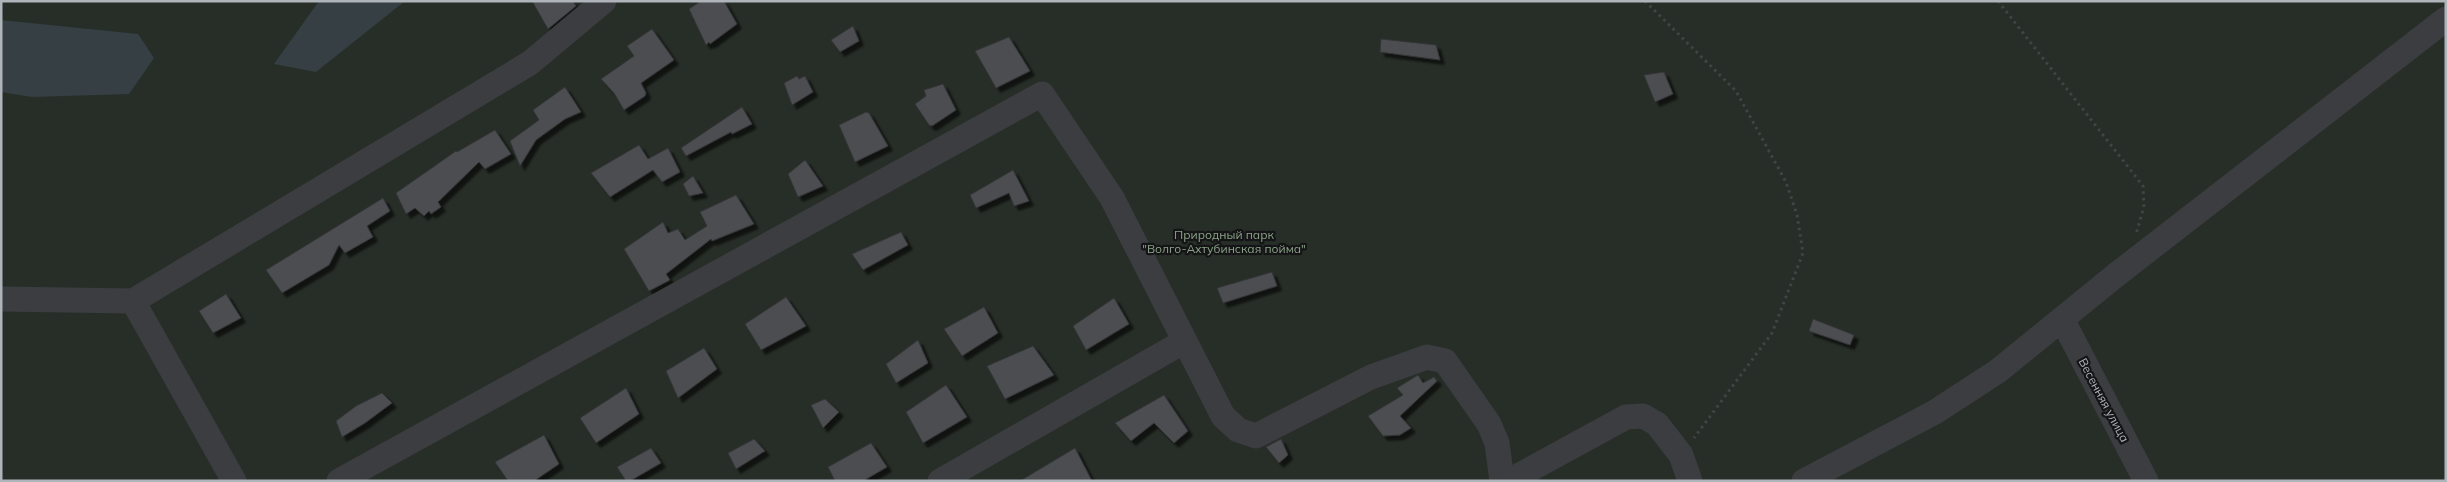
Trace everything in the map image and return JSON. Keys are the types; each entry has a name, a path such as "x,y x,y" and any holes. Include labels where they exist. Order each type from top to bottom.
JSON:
{"street":[{"path":"1,299 133,301 530,63 604,1"},
{"path":"1804,481 1935,412 1998,371 2126,267 2446,19"},
{"path":"339,481 1042,94 1112,198 1223,416 1238,430 1256,436 1371,377 1427,357 1445,362 1489,424 1497,443 1502,481"},
{"path":"133,301 226,479"},
{"name":"Весенняя улица","path":"2062,319 2146,481"},
{"path":"940,481 1184,342"},
{"path":"1509,481 1626,416 1643,416 1657,424 1681,455 1690,481"}],"path":[{"path":"1645,1 1736,92 1786,182 1797,215 1804,253 1772,333 1681,455"},
{"path":"1998,1 2143,186 2144,207 2126,267"}],"green space":[{"name":"Природный парк \"Волго-Ахтубинская пойма\"","path":"1,1 2446,1 2446,481 1,481"}],"shaded area":[{"path":"319,1 405,1 316,72 274,64"},
{"path":"1,20 138,34 154,58 129,94 32,97 1,92"}],"building":[{"path":"532,1 573,1 576,6 548,29"},
{"path":"701,1 724,1 737,24 706,45 689,9"},
{"path":"853,26 859,41 840,52 831,40"},
{"path":"652,29 674,60 641,83 646,93 645,96 624,110 614,93 601,79 634,56 627,46"},
{"path":"1009,37 1030,71 996,88 975,51"},
{"path":"1381,39 1436,45 1440,60 1380,52"},
{"path":"1664,72 1673,94 1655,102 1644,75"},
{"path":"797,76 799,79 805,76 813,92 792,105 784,83"},
{"path":"943,84 956,110 932,126 929,125 915,104 926,96 924,90"},
{"path":"565,87 581,112 565,119 536,140 520,166 510,141 539,120 533,110"},
{"path":"742,107 752,124 732,134 731,132 686,156 681,148"},
{"path":"866,112 869,113 888,146 855,162 839,125"},
{"path":"495,130 511,154 485,169 479,162 438,202 441,207 431,214 429,211 424,216 415,208 406,214 396,193 456,151"},
{"path":"639,145 648,159 668,148 680,172 662,182 653,170 610,197 591,173"},
{"path":"805,160 823,186 798,197 788,174"},
{"path":"1013,170 1029,201 1014,206 1009,193 976,208 970,195"},
{"path":"693,176 703,193 689,196 683,184"},
{"path":"736,195 754,224 712,241 711,239 666,274 670,280 649,291 624,249 663,222 668,233 678,229 685,240 707,226 700,212"},
{"path":"383,198 390,211 367,226 373,237 345,253 339,245 329,265 282,293 266,270"},
{"path":"901,232 908,245 863,270 852,254"},
{"path":"1272,272 1277,286 1223,303 1217,288"},
{"path":"226,294 241,318 213,333 199,311"},
{"path":"786,297 806,326 761,350 745,324"},
{"path":"1114,298 1129,324 1086,350 1073,326"},
{"path":"984,307 998,333 962,356 944,329"},
{"path":"1813,319 1854,335 1850,345 1809,331"},
{"path":"918,340 928,363 896,383 886,364"},
{"path":"1033,346 1054,375 1005,399 987,366"},
{"path":"704,348 717,369 678,398 666,371"},
{"path":"1418,375 1423,383 1434,377 1437,381 1400,416 1411,428 1400,435 1383,436 1368,416 1403,395 1397,388"},
{"path":"946,385 967,417 923,443 906,412"},
{"path":"626,388 639,414 596,443 580,418"},
{"path":"382,393 392,403 342,437 336,421 356,406"},
{"path":"1164,395 1188,431 1174,443 1154,423 1131,441 1115,423"},
{"path":"825,399 839,412 823,428 811,405"},
{"path":"544,435 559,464 534,481 508,481 495,462"},
{"path":"754,439 765,451 736,469 728,453"},
{"path":"1281,439 1288,455 1279,463 1266,447"},
{"path":"871,443 887,467 863,481 835,481 828,467"},
{"path":"651,448 661,463 630,481 626,481 617,467"},
{"path":"1075,448 1092,481 1020,481"}]}
